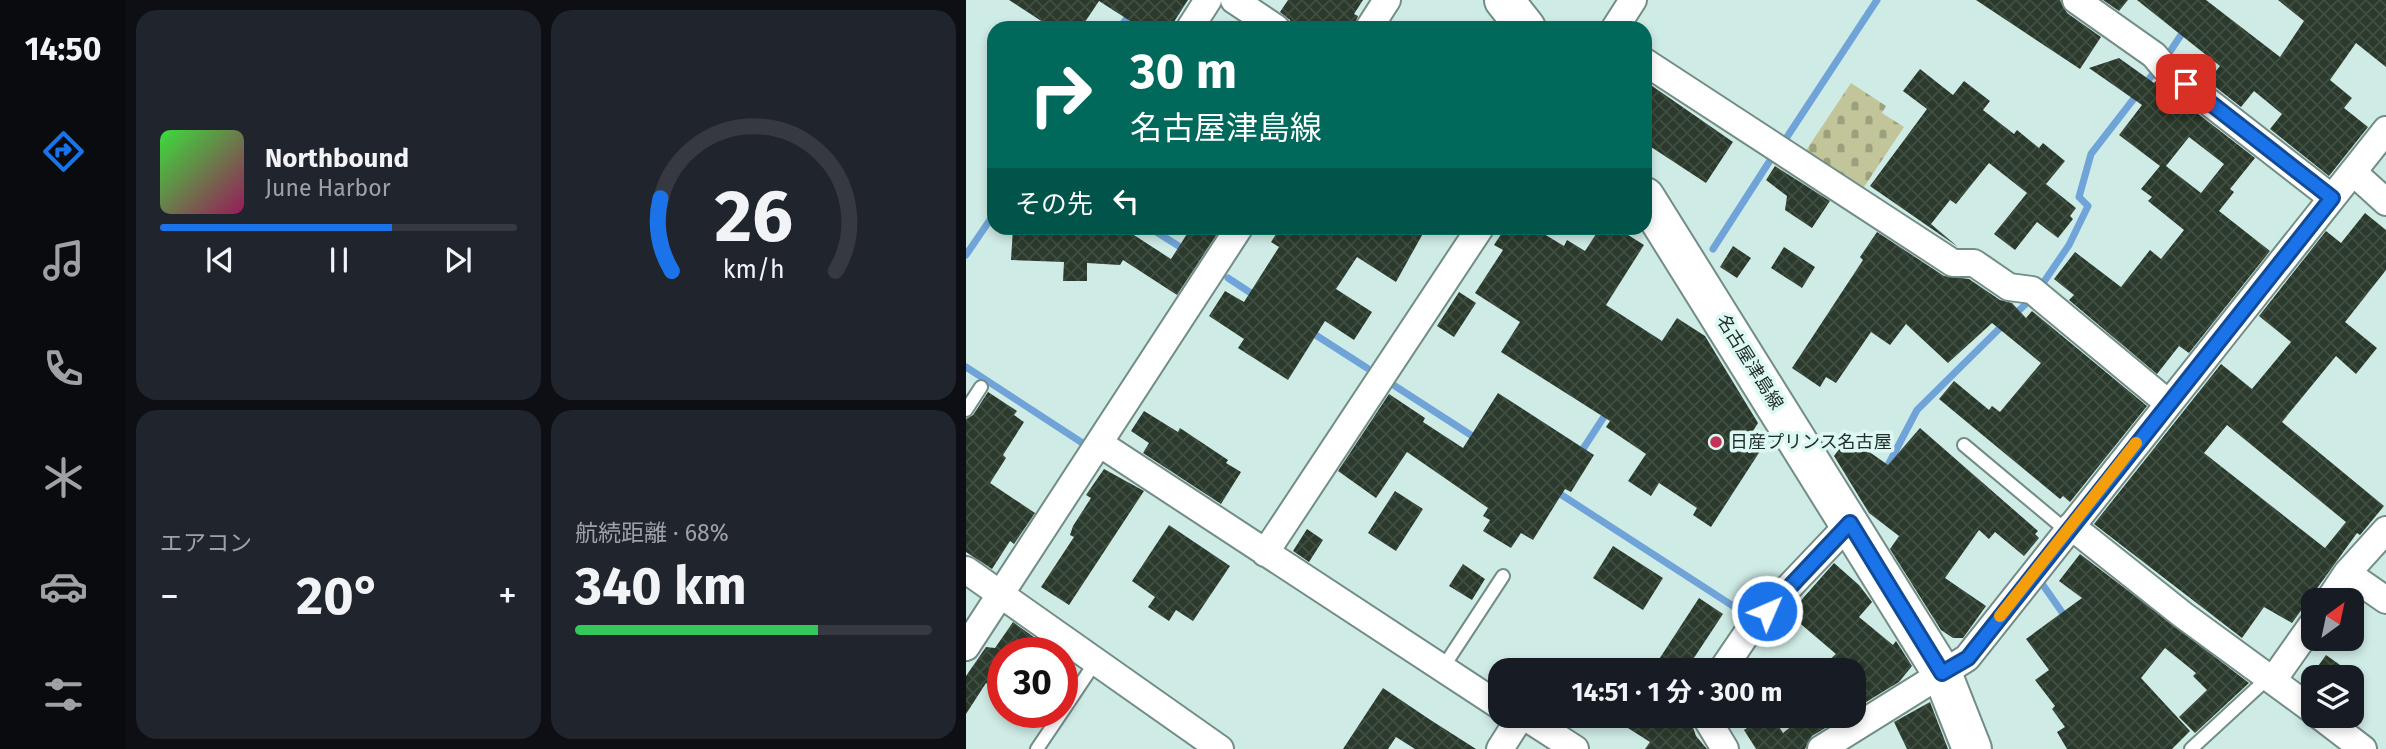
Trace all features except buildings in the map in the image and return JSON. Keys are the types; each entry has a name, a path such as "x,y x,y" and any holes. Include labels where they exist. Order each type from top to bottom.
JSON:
{"main road":[{"path":"1504,0 1520,21"},
{"name":"名古屋津島線","path":"1652,208 1942,673 1972,749"}],"street":[{"path":"1194,21 1208,0"},
{"path":"1234,0 1266,21"},
{"path":"1374,21 1387,0"},
{"path":"1620,21 1633,0"},
{"path":"2076,0 2154,55 2165,68 2332,198"},
{"path":"1652,67 1953,263 1974,263 2009,287 2032,290 2168,403"},
{"path":"1821,749 1968,658 2386,130"},
{"path":"2353,172 2386,202"},
{"path":"966,647 1234,235"},
{"path":"1265,553 1475,235"},
{"path":"1099,443 1488,699"},
{"path":"1730,658 1752,626 1850,523"},
{"path":"2069,528 2301,701"},
{"path":"2337,588 2386,530"},
{"path":"966,570 1220,749"},
{"path":"2347,573 2386,600"},
{"path":"2271,678 2301,639"},
{"path":"1500,749 1507,728"},
{"path":"1542,728 1575,749"},
{"path":"1712,728 1725,749"},
{"path":"2336,728 2363,749"}],"lane":[{"path":"966,410 982,387"},
{"path":"1964,445 2069,528"},
{"path":"1442,669 1503,576"},
{"path":"1078,688 1096,661"},
{"path":"2191,749 2271,678"},
{"path":"1037,749 1051,728"}],"green space":[{"path":"1851,83 1886,106 1882,113 1904,127 1862,190 1805,152"}],"waterway":[{"path":"1125,21 1139,0"},
{"path":"1787,137 1877,0"},
{"path":"2167,56 2185,29"},
{"path":"2039,289 2069,245 2088,206 2079,197 2091,154 2156,70"},
{"path":"1713,249 1771,159"},
{"path":"966,255 987,224"},
{"path":"1161,235 1185,250"},
{"path":"1228,278 1257,297"},
{"path":"2013,316 2030,300"},
{"path":"1885,471 1917,410 2004,324"},
{"path":"1311,332 1367,368"},
{"path":"966,367 1084,444"},
{"path":"1395,386 1477,439"},
{"path":"1579,455 1609,409"},
{"path":"1554,490 1750,617"},
{"path":"2043,585 2066,618"}],"slow traffic":[{"path":"2000,616 2136,443"}],"place":[{"name":"日産プリンス名古屋","path":"1716,442"}],"route":[{"path":"1767,611 1850,523 1942,673 1968,658 2332,198 2186,84"}]}
